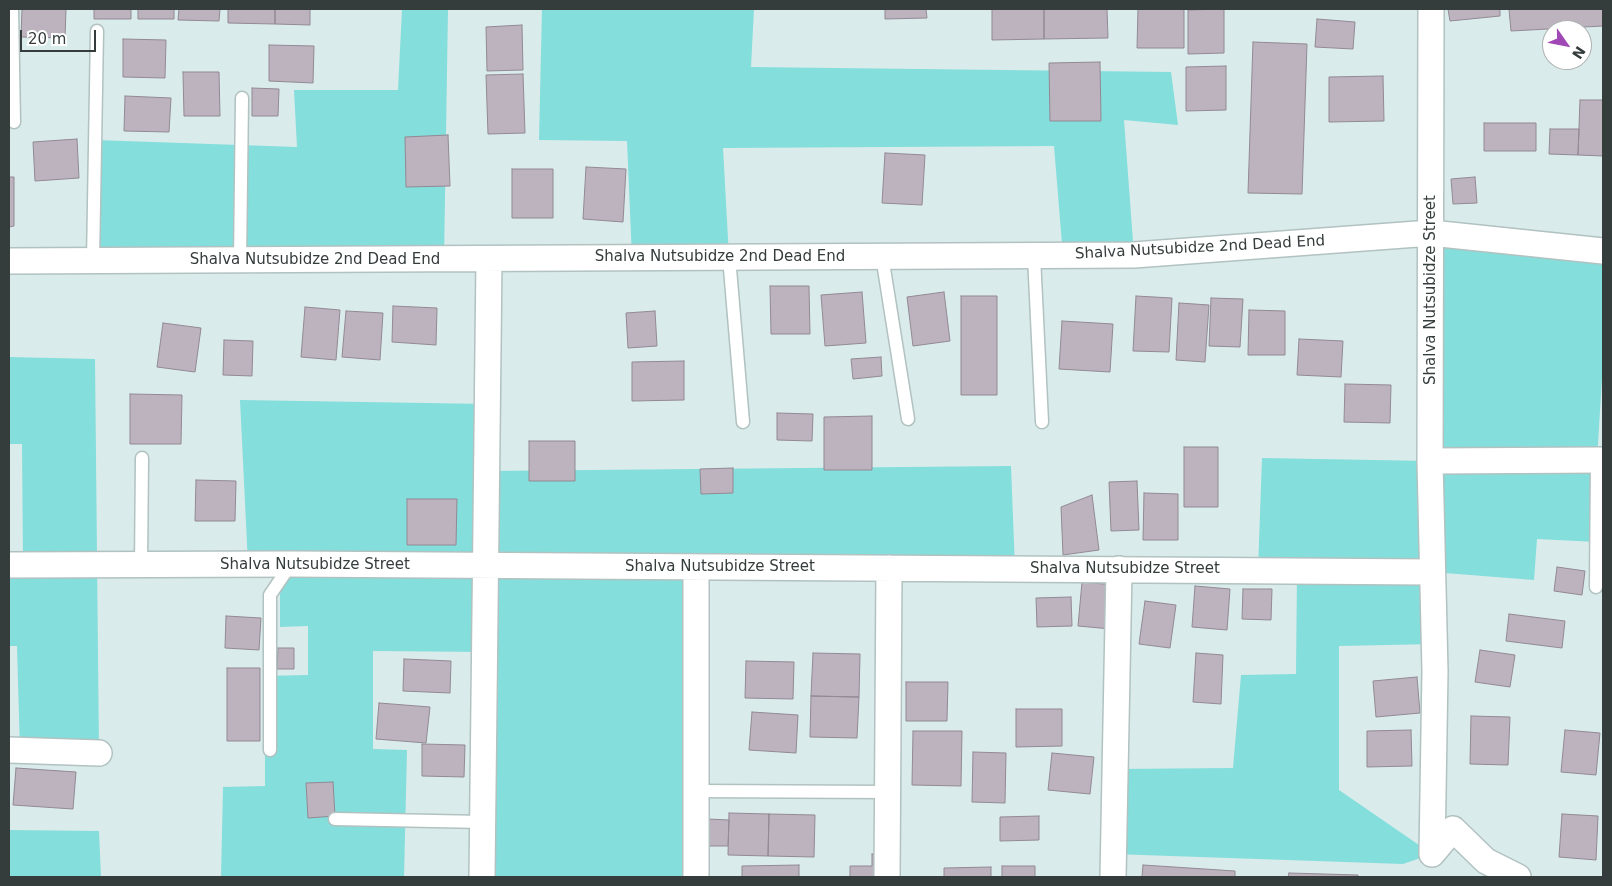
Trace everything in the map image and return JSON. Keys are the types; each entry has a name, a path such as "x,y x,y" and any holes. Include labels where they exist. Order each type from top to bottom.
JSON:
{"street":[{"name":"Shalva Nutsubidze Street","path":"1431,9 1430,461 1435,671 1432,854 1453,829 1486,861 1518,877"},
{"name":"Shalva Nutsubidze 2nd Dead End","path":"9,261 1134,255 1431,233 1603,251"},
{"path":"482,877 489,259"},
{"path":"1430,461 1600,460"},
{"name":"Shalva Nutsubidze Street","path":"9,565 291,564 1432,572"},
{"path":"696,567 696,877"},
{"path":"887,877 889,568"},
{"path":"1113,877 1119,569"},
{"path":"9,750 99,753"}],"lane":[{"path":"12,9 14,122"},
{"path":"93,261 97,31"},
{"path":"240,261 242,98"},
{"path":"882,256 908,419"},
{"path":"1034,256 1042,422"},
{"path":"729,257 743,422"},
{"path":"141,565 142,458"},
{"path":"1596,587 1600,460"},
{"path":"270,750 270,595 291,564"},
{"path":"696,791 888,792"},
{"path":"335,819 483,822"}],"shaded area":[{"path":"402,9 448,9 444,259 93,261 95,140 297,147 294,90 398,90"},
{"path":"542,9 754,9 751,67 1171,72 1178,125 1124,120 1134,255 1063,256 1054,146 723,148 729,257 632,258 627,141 539,140"},
{"path":"1431,233 1603,251 1603,362 1597,460 1597,542 1537,539 1534,580 1432,572 1434,644 1339,646 1339,790 1432,854 1403,864 1113,854 1115,769 1233,768 1241,675 1296,674 1297,571 1258,570 1262,458 1430,461"},
{"path":"9,357 95,359 99,753 20,750 17,646 9,646 9,565 23,564 22,444 9,444"},
{"path":"240,400 487,404 487,471 1011,466 1015,569 696,567 696,877 482,877 485,652 373,651 373,749 407,750 404,877 221,877 223,787 265,786 265,676 308,675 308,626 280,627 280,564 248,564"},
{"path":"9,830 99,831 101,877 9,877"}],"building":[{"path":"22,9 66,9 65,38 21,37"},
{"path":"94,9 131,9 131,19 94,19"},
{"path":"138,9 174,9 174,19 138,19"},
{"path":"179,9 220,9 219,21 178,20"},
{"path":"228,9 275,9 275,24 228,23"},
{"path":"275,9 310,9 310,25 275,24"},
{"path":"885,9 926,9 927,18 885,19"},
{"path":"992,9 1044,9 1044,39 992,40"},
{"path":"1044,9 1107,9 1108,38 1044,39"},
{"path":"1138,9 1184,9 1184,48 1137,48"},
{"path":"1224,9 1224,53 1188,54 1188,10"},
{"path":"1448,9 1500,9 1500,16 1450,21"},
{"path":"1509,9 1603,9 1603,26 1592,27 1592,20 1542,20 1542,29 1511,31"},
{"path":"1317,19 1355,22 1353,49 1315,47"},
{"path":"522,25 523,70 487,71 486,27"},
{"path":"123,39 166,40 165,78 123,77"},
{"path":"1253,42 1307,44 1302,194 1248,193"},
{"path":"269,45 314,46 313,83 269,81"},
{"path":"1100,62 1101,121 1050,121 1049,63"},
{"path":"1226,66 1226,110 1186,111 1186,67"},
{"path":"183,72 219,72 220,116 184,116"},
{"path":"523,74 525,133 488,134 486,75"},
{"path":"1383,76 1384,121 1329,122 1329,77"},
{"path":"252,88 279,89 278,116 252,116"},
{"path":"125,96 171,98 169,132 124,131"},
{"path":"1580,100 1603,100 1603,156 1578,155"},
{"path":"1484,123 1536,123 1536,151 1484,151"},
{"path":"1550,129 1579,129 1578,155 1549,154"},
{"path":"448,135 450,186 406,187 405,137"},
{"path":"77,139 79,178 35,181 33,142"},
{"path":"885,153 925,155 922,205 882,203"},
{"path":"586,167 626,169 623,222 583,219"},
{"path":"512,169 553,169 553,218 512,218"},
{"path":"9,177 14,177 14,226 9,227"},
{"path":"1475,177 1477,203 1453,204 1451,179"},
{"path":"770,286 809,286 810,334 771,334"},
{"path":"862,292 866,343 825,346 821,295"},
{"path":"944,292 950,341 913,346 907,297"},
{"path":"961,296 997,296 997,395 961,395"},
{"path":"1136,296 1172,298 1169,352 1133,351"},
{"path":"1211,298 1243,299 1240,347 1209,346"},
{"path":"1179,303 1209,305 1205,362 1176,360"},
{"path":"393,306 437,308 436,345 392,342"},
{"path":"305,307 340,310 336,360 301,357"},
{"path":"1249,310 1285,311 1285,355 1248,355"},
{"path":"346,311 383,313 380,360 342,357"},
{"path":"655,311 657,346 628,348 626,313"},
{"path":"1062,321 1113,324 1110,372 1059,369"},
{"path":"163,323 201,328 195,372 157,367"},
{"path":"1299,339 1343,341 1341,377 1297,375"},
{"path":"224,340 253,341 252,376 223,375"},
{"path":"881,357 882,376 853,379 851,359"},
{"path":"684,361 684,400 632,401 632,362"},
{"path":"1345,384 1391,385 1390,423 1344,422"},
{"path":"130,394 182,395 181,444 130,444"},
{"path":"777,413 813,414 812,441 777,440"},
{"path":"872,416 872,470 824,470 824,417"},
{"path":"529,441 575,441 575,481 529,481"},
{"path":"1184,447 1218,447 1218,507 1184,507"},
{"path":"733,468 733,493 701,494 700,469"},
{"path":"196,480 236,481 235,521 195,521"},
{"path":"1137,481 1139,530 1111,531 1109,482"},
{"path":"1144,493 1178,494 1178,540 1143,540"},
{"path":"1092,495 1099,550 1063,555 1061,507"},
{"path":"407,499 457,499 456,545 407,545"},
{"path":"1557,567 1585,571 1582,595 1554,591"},
{"path":"1082,582 1115,585 1111,629 1078,626"},
{"path":"1195,586 1230,589 1227,630 1192,627"},
{"path":"1243,589 1272,589 1271,620 1242,619"},
{"path":"1071,597 1072,626 1037,627 1036,598"},
{"path":"1145,601 1176,605 1170,648 1139,644"},
{"path":"1509,614 1565,621 1562,648 1506,641"},
{"path":"226,616 261,618 259,650 225,648"},
{"path":"278,648 294,648 294,669 277,669"},
{"path":"1480,650 1515,655 1510,687 1475,682"},
{"path":"813,653 860,654 859,697 811,696"},
{"path":"1196,653 1223,655 1221,704 1193,702"},
{"path":"404,659 451,661 450,693 403,691"},
{"path":"746,661 794,662 793,699 745,698"},
{"path":"227,668 260,668 260,741 227,741"},
{"path":"1417,677 1420,713 1376,717 1373,681"},
{"path":"906,682 948,682 947,721 906,721"},
{"path":"811,696 859,697 857,738 810,737"},
{"path":"379,703 430,707 426,743 376,739"},
{"path":"1016,709 1062,709 1062,746 1016,747"},
{"path":"752,712 798,715 796,753 749,750"},
{"path":"1471,716 1510,717 1508,765 1470,764"},
{"path":"1411,730 1412,766 1367,767 1367,731"},
{"path":"1565,730 1600,733 1596,775 1561,772"},
{"path":"913,731 962,731 961,786 912,785"},
{"path":"422,744 465,745 464,777 422,776"},
{"path":"973,752 1006,753 1005,803 972,802"},
{"path":"1052,753 1094,757 1090,794 1048,790"},
{"path":"16,768 76,772 73,809 13,805"},
{"path":"333,782 335,816 308,818 306,783"},
{"path":"729,813 769,814 768,856 728,855"},
{"path":"769,814 815,815 814,857 768,856"},
{"path":"1562,814 1598,816 1596,860 1559,857"},
{"path":"1039,816 1039,840 1000,841 1000,817"},
{"path":"708,819 729,820 728,846 707,846"},
{"path":"872,854 884,854 883,877 850,877 850,866 872,866"},
{"path":"799,865 799,877 742,877 742,866"},
{"path":"1143,865 1235,871 1235,877 1142,877"},
{"path":"1002,866 1035,866 1035,877 1002,877"},
{"path":"991,867 991,877 944,877 944,868"},
{"path":"1289,873 1358,875 1358,877 1288,877"}]}
